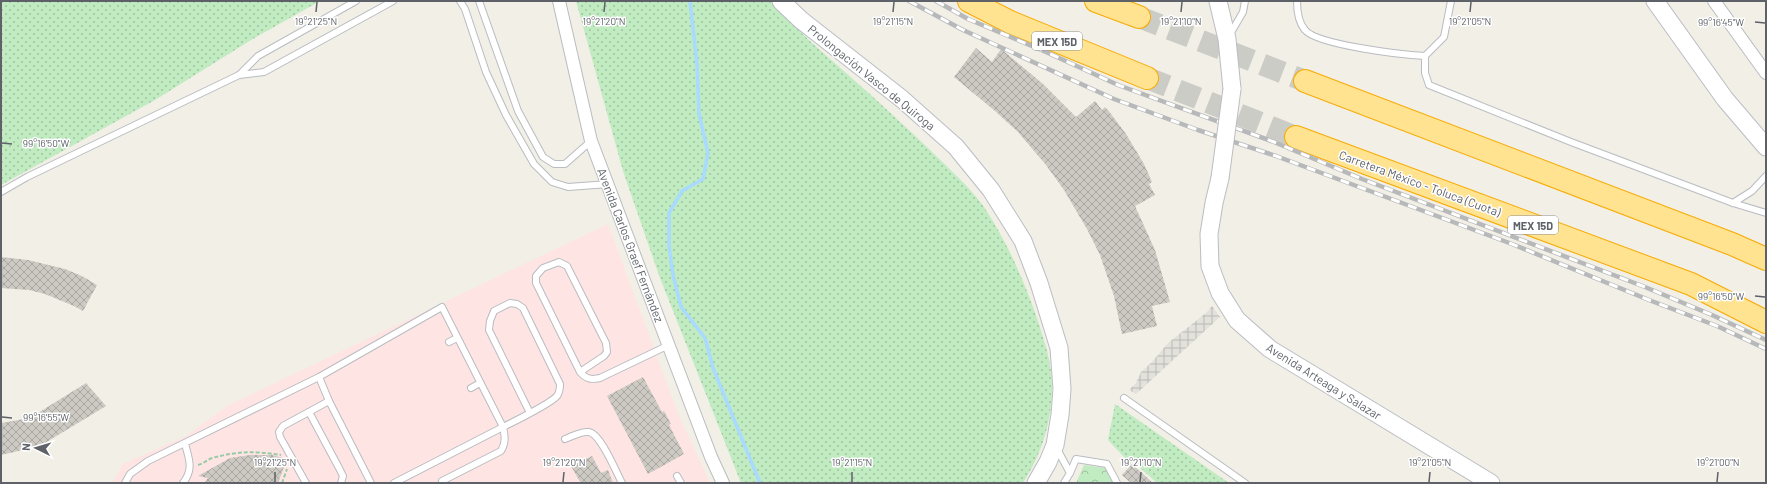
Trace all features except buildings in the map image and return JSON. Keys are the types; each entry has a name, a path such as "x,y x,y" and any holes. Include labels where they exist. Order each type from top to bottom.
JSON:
{"highway":[{"name":"MEX 15D","path":"969,1 1010,22 1146,78"},
{"path":"1096,1 1139,17"},
{"path":"1305,81 1732,244 1766,259"},
{"name":"Carretera México - Toluca (Cuota)","path":"1296,137 1691,284 1766,322"}],"street":[{"name":"Avenida Carlos Graef Fernández","path":"559,1 591,141 609,184 711,457 723,483"},
{"name":"Prolongación Vasco de Quiroga","path":"781,1 801,20 902,99 956,147 991,190 1023,241 1039,283 1059,348 1062,389 1060,416 1055,445 1048,462 1036,483"},
{"name":"Avenida Arteaga y Salazar","path":"1218,1 1228,39 1232,89 1220,178 1209,234 1210,266 1220,293 1237,320 1270,349 1491,483"},
{"path":"1655,1 1725,99 1766,147"},
{"path":"1714,1 1766,73"}],"lane":[{"path":"239,75 258,56 356,1"},
{"path":"1,192 27,177 239,75 264,72 393,1"},
{"path":"460,1 465,9 486,72 506,115 534,164 552,182 568,187 609,184"},
{"path":"479,1 518,111 543,157 554,164 565,164 591,141"},
{"path":"1228,39 1243,12 1245,1"},
{"path":"1297,1 1297,14 1305,31 1325,41 1425,56"},
{"path":"1451,1 1444,37 1425,56 1425,73 1429,85 1571,142 1733,203 1766,213"},
{"path":"1733,203 1752,191 1766,176"},
{"path":"580,372 604,356 607,352 606,343 567,266 559,262 543,268 536,276 536,283 580,372 585,378 592,380 600,378 668,344"},
{"path":"394,483 530,413 557,396 560,390 560,384 522,308 517,304 510,303 494,311 490,321 490,330 530,413"},
{"path":"125,483 130,474 148,461 319,377 442,307 503,427 505,438 504,446 501,451 442,481"},
{"path":"449,342 457,338"},
{"path":"319,377 329,401 371,483"},
{"path":"472,388 480,383"},
{"path":"1124,398 1245,483"},
{"path":"306,483 280,437 280,432 283,426 329,401"},
{"path":"309,412 343,476 341,483"},
{"path":"565,439 583,432 591,432 598,438 622,483"},
{"path":"183,483 186,479 191,464 184,444"},
{"path":"1055,445 1070,473"},
{"path":"1064,483 1076,459 1107,464 1116,483"},
{"path":"677,476 681,483"}],"path":[{"path":"191,464 200,465 210,459 250,451 286,456"},
{"path":"282,483 290,462"}],"shaded area":[{"path":"608,224 679,416 710,483 112,483 123,464 186,436 227,406"},
{"path":"1212,306 1220,317 1136,394 1129,390 1136,383 1141,372 1152,362 1168,343 1206,313"}],"green space":[{"path":"1,1 320,1 251,40 155,100 1,185"},
{"path":"576,1 772,1 801,33 902,123 965,184 978,199 993,221 1022,278 1039,324 1049,360 1052,380 1052,396 1047,427 1043,442 1031,470 1023,483 741,483 660,278 623,171"},
{"path":"1115,404 1229,483 1154,483 1155,481 1132,461 1127,467 1125,466 1127,460 1108,440"},
{"path":"1084,465 1105,468 1113,483 1076,483"}],"waterway":[{"path":"690,1 697,64 699,114 708,153 703,179 682,191 669,213 669,246 673,275 681,307 705,338 713,368 760,483"}],"tunnel":[{"path":"1139,17 1305,81"},
{"path":"1147,78 1296,137"}],"railway":[{"path":"909,1 963,30 1114,99 1198,130 1276,156 1512,244 1717,326 1766,349"},
{"path":"936,1 968,19 1046,52 1118,85 1274,142 1362,179 1645,287 1712,315 1766,340"}]}
